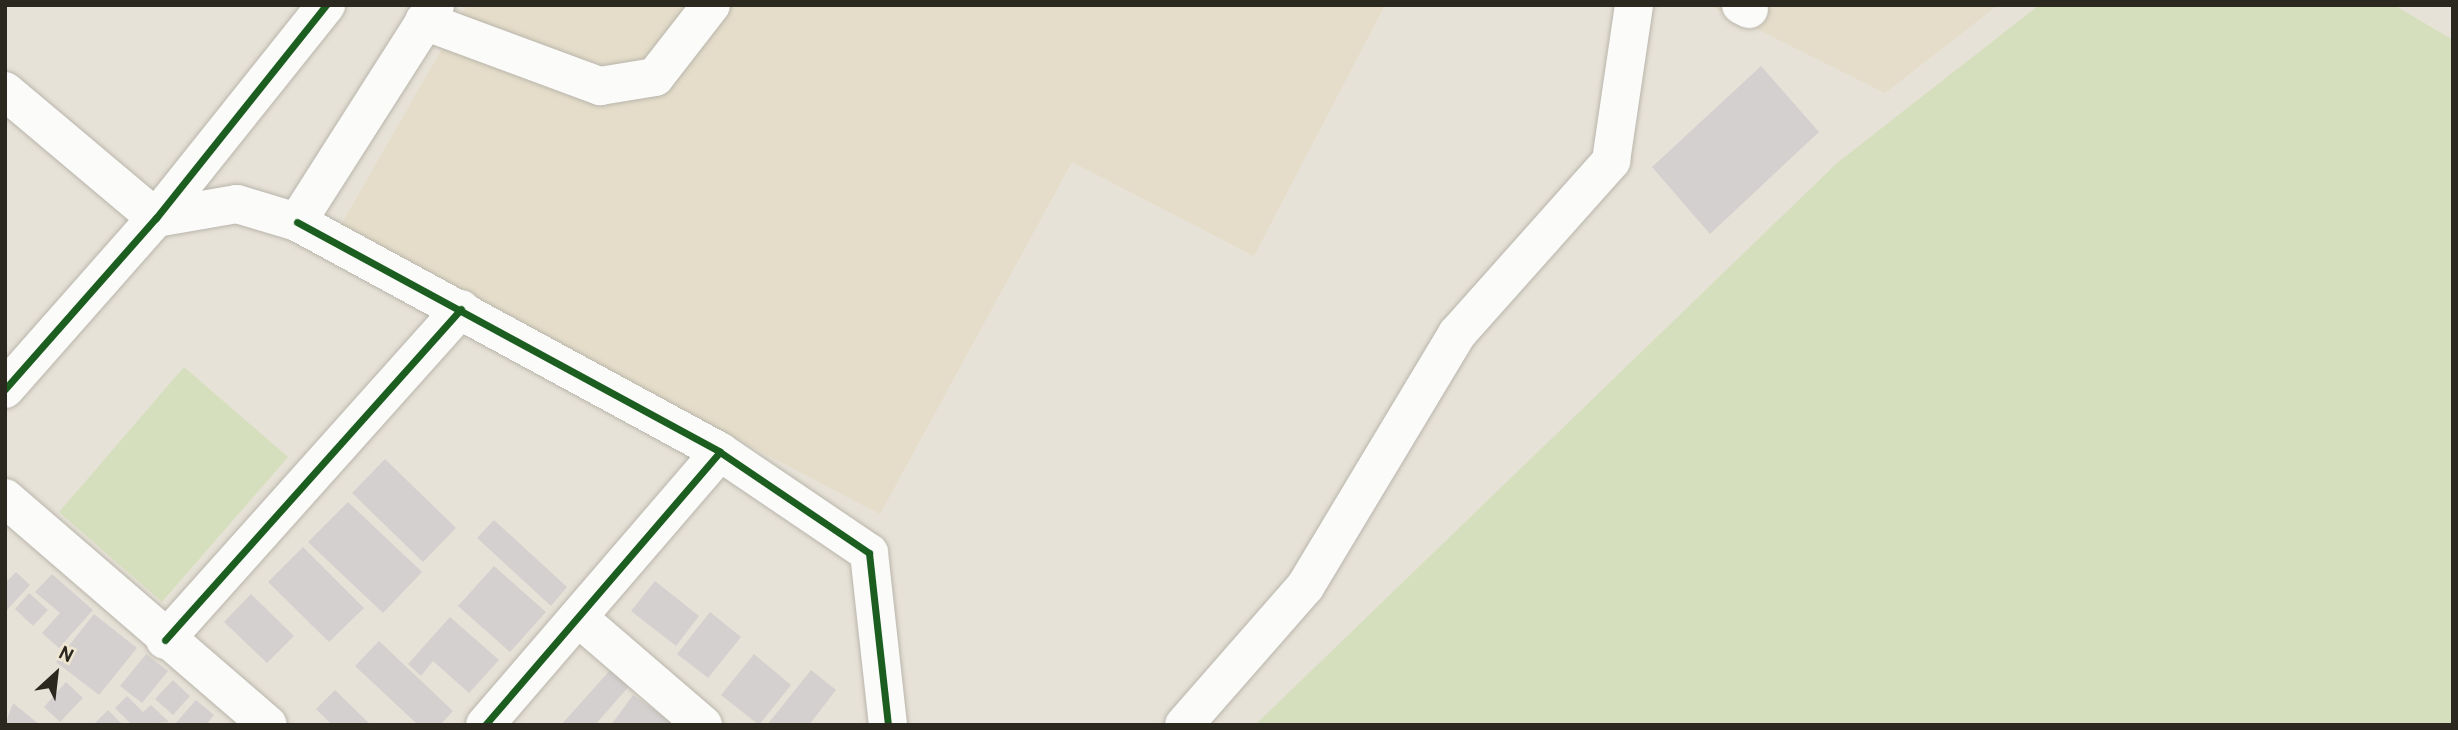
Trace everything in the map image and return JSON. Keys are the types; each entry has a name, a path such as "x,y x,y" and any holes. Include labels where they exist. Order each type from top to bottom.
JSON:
{"street":[{"path":"5,389 156,218 326,5"},
{"path":"297,222 430,13 600,86 655,77 711,5"},
{"path":"1184,725 1305,587 1457,334 1611,161 1634,5"},
{"path":"5,91 156,218 237,204 297,222 720,452 869,553 888,725"},
{"path":"165,640 461,309"},
{"path":"485,725 581,620 720,452"},
{"path":"5,498 165,640 268,725"},
{"path":"581,620 703,725"}],"shaded area":[{"path":"467,5 1385,5 1254,256 1072,162 880,514 338,230"},
{"path":"1709,5 1998,5 1885,93"}],"green space":[{"path":"2039,5 2394,5 2453,40 2453,725 1255,725 1837,163"},
{"path":"184,367 288,457 162,602 59,512"}],"building":[{"path":"1761,66 1819,132 1710,234 1652,167"},
{"path":"385,459 456,528 423,562 352,493"},
{"path":"348,502 422,572 383,613 308,542"},
{"path":"494,520 567,587 551,606 477,538"},
{"path":"303,547 364,608 329,642 268,582"},
{"path":"494,566 546,612 510,652 458,606"},
{"path":"16,572 30,585 5,612 5,583"},
{"path":"52,574 93,610 59,648 42,633 60,613 35,592"},
{"path":"655,581 699,616 676,646 631,611"},
{"path":"29,593 48,610 33,626 15,609"},
{"path":"251,594 294,636 267,663 224,622"},
{"path":"710,612 741,637 708,678 677,654"},
{"path":"94,614 137,648 99,695 56,662"},
{"path":"450,617 499,660 469,693 433,661 421,676 408,664"},
{"path":"379,641 453,711 440,725 418,725 355,666"},
{"path":"146,654 168,671 142,703 120,686"},
{"path":"754,654 791,685 759,725 721,695"},
{"path":"612,668 631,684 595,725 561,725"},
{"path":"811,670 836,690 809,725 767,725"},
{"path":"173,680 190,696 173,715 155,699"},
{"path":"66,682 83,698 60,722 44,707"},
{"path":"335,690 371,725 332,725 316,709"},
{"path":"633,695 671,722 669,725 611,725"},
{"path":"127,696 143,712 151,705 169,722 132,725 115,708"},
{"path":"196,700 214,715 206,725 174,725"},
{"path":"13,703 40,725 5,725"},
{"path":"108,710 123,725 93,725"}],"cycle path":[{"path":"5,389 156,218 326,5"},
{"path":"297,222 720,452 869,553 888,725"},
{"path":"165,640 461,309"},
{"path":"485,725 720,452"}]}
